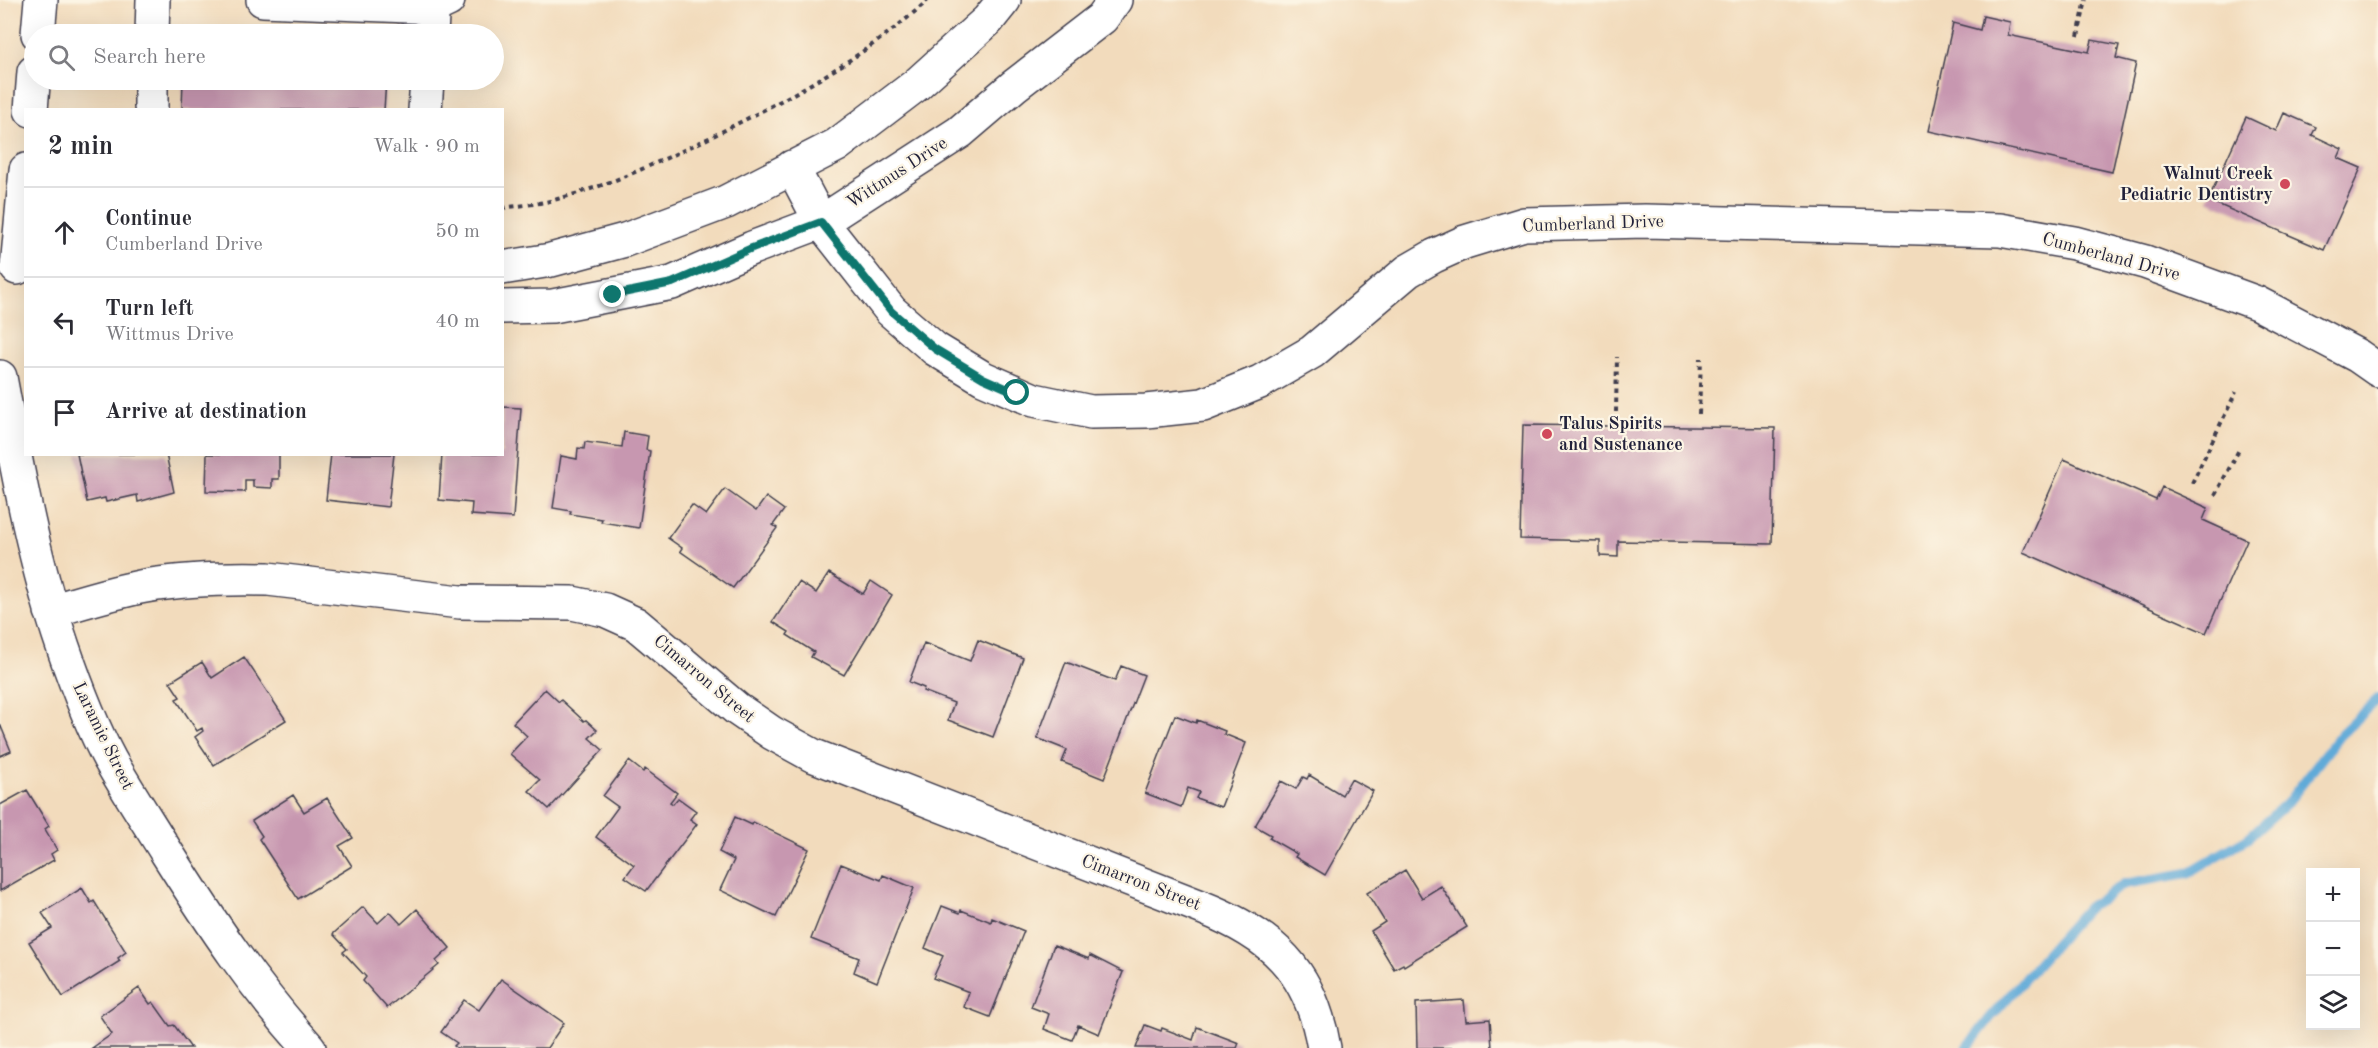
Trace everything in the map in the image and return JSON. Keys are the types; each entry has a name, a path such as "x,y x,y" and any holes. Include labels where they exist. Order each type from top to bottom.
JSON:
{"street":[{"path":"39,24 41,0"},
{"path":"152,24 153,0"},
{"path":"263,0 436,10"},
{"path":"504,268 551,260 625,240 726,202 837,145 916,85 988,20 1004,0"},
{"name":"Wittmus Drive","path":"504,307 553,306 672,283 752,248 821,222 960,132 1014,86 1101,18 1115,0"},
{"path":"31,108 33,90"},
{"path":"425,108 427,90"},
{"name":"Cumberland Drive","path":"792,167 821,222 891,311 935,349 983,378 1034,400 1090,412 1146,411 1203,405 1260,382 1312,352 1408,271 1465,242 1524,224 1645,221 2000,230 2074,243 2145,262 2257,303 2358,356 2378,370"},
{"path":"14,267 24,186"},
{"name":"Laramie Street","path":"0,377 31,532 51,611 73,676 110,760 241,967 309,1048"},
{"name":"Cimarron Street","path":"51,611 143,586 193,580 240,578 268,579 460,602 589,605 636,624 662,644 718,695 756,723 791,744 842,767 1226,916 1261,936 1284,957 1302,984 1316,1014 1324,1048"}],"path":[{"path":"504,208 559,199 631,175 705,140 762,112 828,72 901,25 928,0"},
{"path":"2078,36 2086,0"},
{"path":"1616,412 1617,357"},
{"path":"1699,414 1701,358"},
{"path":"2192,483 2236,392"},
{"path":"2214,495 2240,448"}],"building":[{"path":"1983,16 2010,22 2008,35 2089,52 2092,40 2119,45 2116,58 2136,63 2112,172 1929,131 1953,23 1980,30"},
{"path":"183,90 385,90 384,108 182,108"},
{"name":"Walnut Creek Pediatric Dentistry","path":"2284,113 2316,127 2312,135 2342,149 2338,158 2361,168 2324,250 2208,200 2246,117 2276,131"},
{"path":"504,407 521,408 513,518 471,515 472,503 439,500 442,456 504,456"},
{"path":"1523,425 1775,428 1772,544 1618,541 1618,557 1600,556 1600,541 1520,539"},
{"path":"624,432 648,436 646,450 650,451 639,528 601,522 602,519 570,514 571,511 553,508 561,456 577,459 578,448 584,449 585,442 622,447"},
{"path":"77,456 166,456 174,492 138,502 137,495 106,502 105,498 87,502"},
{"path":"207,456 279,456 279,479 272,479 272,488 253,487 253,480 245,480 245,492 206,491"},
{"path":"331,456 394,456 388,507 326,500"},
{"path":"2064,459 2156,500 2162,487 2208,508 2203,520 2247,540 2206,633 2023,552"},
{"path":"725,489 756,511 766,497 784,510 773,525 777,528 733,588 680,551 682,548 668,538 692,505 706,515"},
{"path":"829,573 863,594 871,581 892,595 844,675 811,657 814,652 787,635 789,632 773,622 799,582 816,593"},
{"path":"978,640 1023,658 993,737 948,720 954,703 923,691 924,688 909,682 924,643 970,661"},
{"path":"244,657 286,720 214,765 195,737 203,731 202,728 197,731 176,699 180,697 170,682 202,662 212,678"},
{"path":"1066,662 1115,681 1121,666 1144,675 1104,779 1062,762 1067,750 1037,738"},
{"path":"545,689 597,730 589,738 603,750 549,809 529,791 540,780 510,754 527,736 513,723"},
{"path":"1175,715 1196,723 1197,720 1225,731 1224,734 1246,743 1221,807 1196,798 1199,792 1188,788 1181,807 1145,793"},
{"path":"0,724 11,751 0,756"},
{"path":"629,761 643,772 645,769 677,793 670,802 673,804 678,798 696,811 690,819 697,824 646,891 625,877 634,865 596,837 618,807 603,796"},
{"path":"1309,775 1342,795 1351,779 1373,791 1325,875 1295,857 1297,854 1269,838 1271,835 1255,826 1281,781 1296,789 1303,777 1307,779"},
{"path":"27,790 49,826 45,829 57,850 51,854 54,860 0,891 0,805"},
{"path":"293,795 304,812 327,798 353,838 339,846 352,866 298,899 259,839 262,836 252,821"},
{"path":"735,817 752,825 753,822 809,849 776,917 720,890 734,860 719,852"},
{"path":"841,864 881,880 883,875 914,888 877,982 854,972 859,958 811,939"},
{"path":"1405,870 1422,898 1441,886 1467,927 1404,966 1403,964 1394,969 1371,931 1385,922 1367,893"},
{"path":"82,888 91,903 94,901 126,952 118,958 120,961 63,997 29,942 52,928 42,913"},
{"path":"942,906 960,913 961,910 991,922 992,918 1024,931 990,1017 964,1007 969,992 933,978 943,956 925,948"},
{"path":"363,907 378,923 390,912 401,924 417,909 450,948 436,961 439,965 387,1008 363,981 366,977 343,952 347,949 333,934"},
{"path":"1054,945 1089,959 1090,955 1123,972 1099,1034 1078,1025 1072,1040 1044,1029 1049,1014 1031,1007"},
{"path":"501,979 564,1023 547,1048 457,1048 454,1046 457,1043 441,1032 464,1000 479,1010"},
{"path":"139,988 150,1004 153,1002 170,1026 174,1025 191,1048 92,1048 112,1034 100,1016"},
{"path":"1464,1000 1466,1021 1490,1019 1492,1048 1417,1048 1416,1003"},
{"path":"1145,1025 1161,1031 1162,1028 1193,1040 1197,1027 1239,1043 1237,1048 1136,1048"}],"waterway":[{"path":"1967,1048 1990,1018 2086,909 2124,884 2188,873 2248,838 2288,802 2340,735 2378,699"}],"place":[{"name":"Walnut Creek Pediatric Dentistry","path":"2285,184"},
{"name":"Talus Spirits and Sustenance","path":"1547,434"}],"route":[{"path":"613,295 672,283 752,248 821,222 891,311 935,349 983,378 1017,393"}]}
